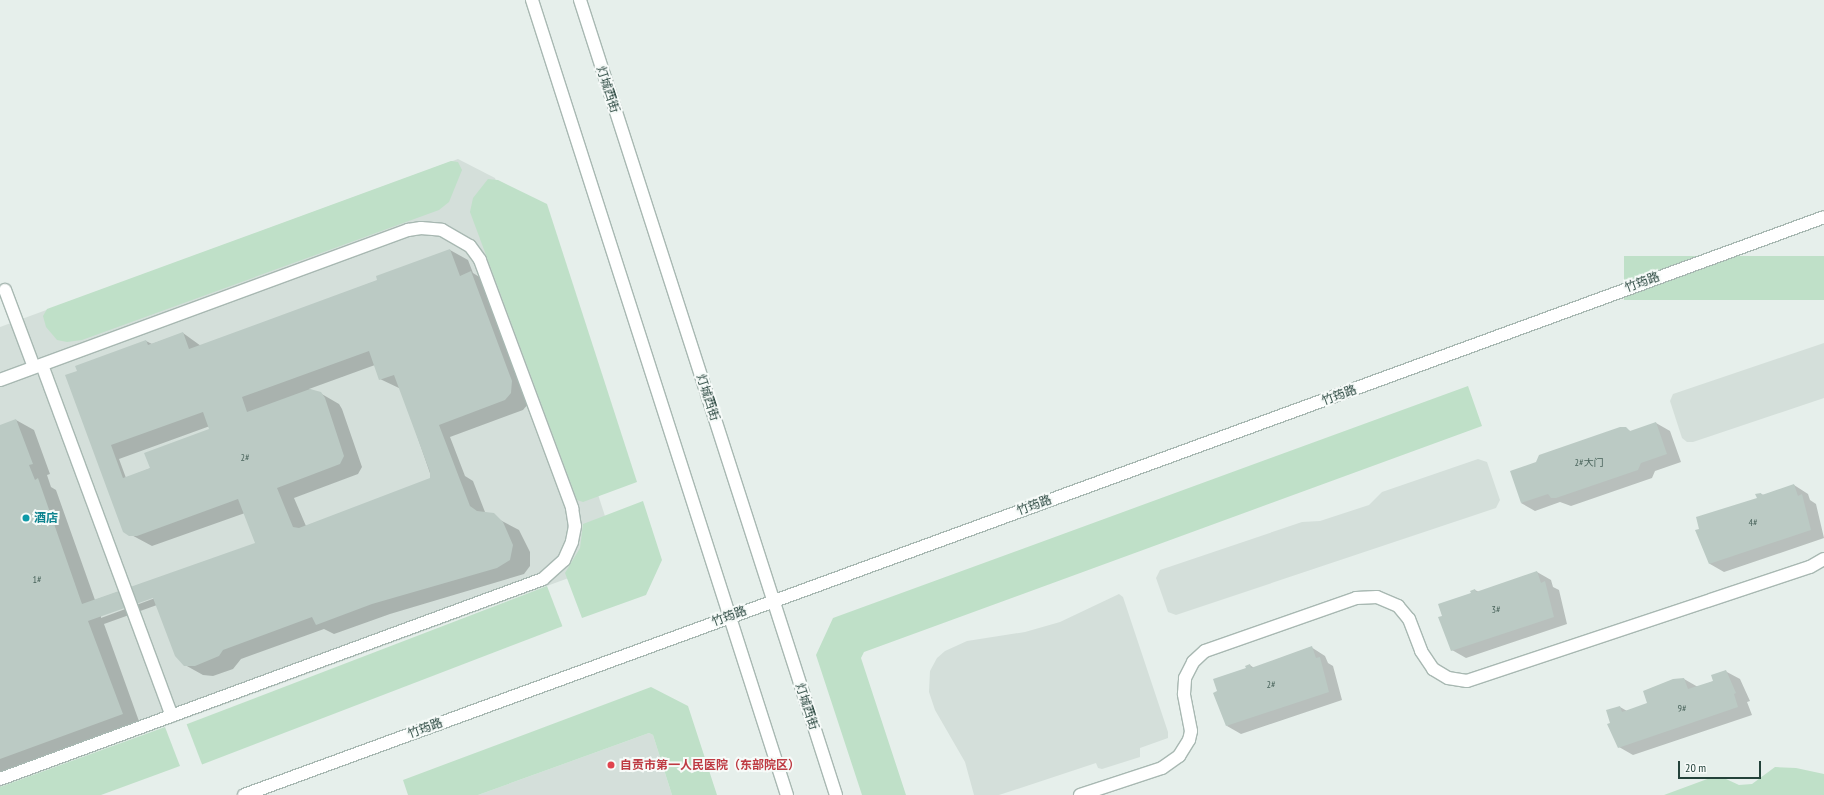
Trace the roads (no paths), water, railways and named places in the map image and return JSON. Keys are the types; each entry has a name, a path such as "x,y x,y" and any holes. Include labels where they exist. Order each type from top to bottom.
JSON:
{"main road":[{"path":"532,0 787,795"},
{"name":"灯城西街","path":"580,0 836,795"},
{"name":"竹筠路","path":"244,795 773,600 1824,217"},
{"path":"0,380 408,230 421,228 442,230 470,246 480,260 572,508 575,526 569,552 558,566 543,579 0,779"},
{"path":"5,290 38,366 172,716"},
{"path":"1080,795 1162,768 1179,756 1189,740 1191,731 1184,694 1185,678 1193,662 1205,650 1356,598 1377,597 1398,606 1409,619 1421,651 1433,669 1448,678 1467,681 1810,567 1824,559"}],"place":[{"name":"酒店","path":"26,518"},
{"name":"自贡市第一人民医院（东部院区）","path":"611,765"}]}
